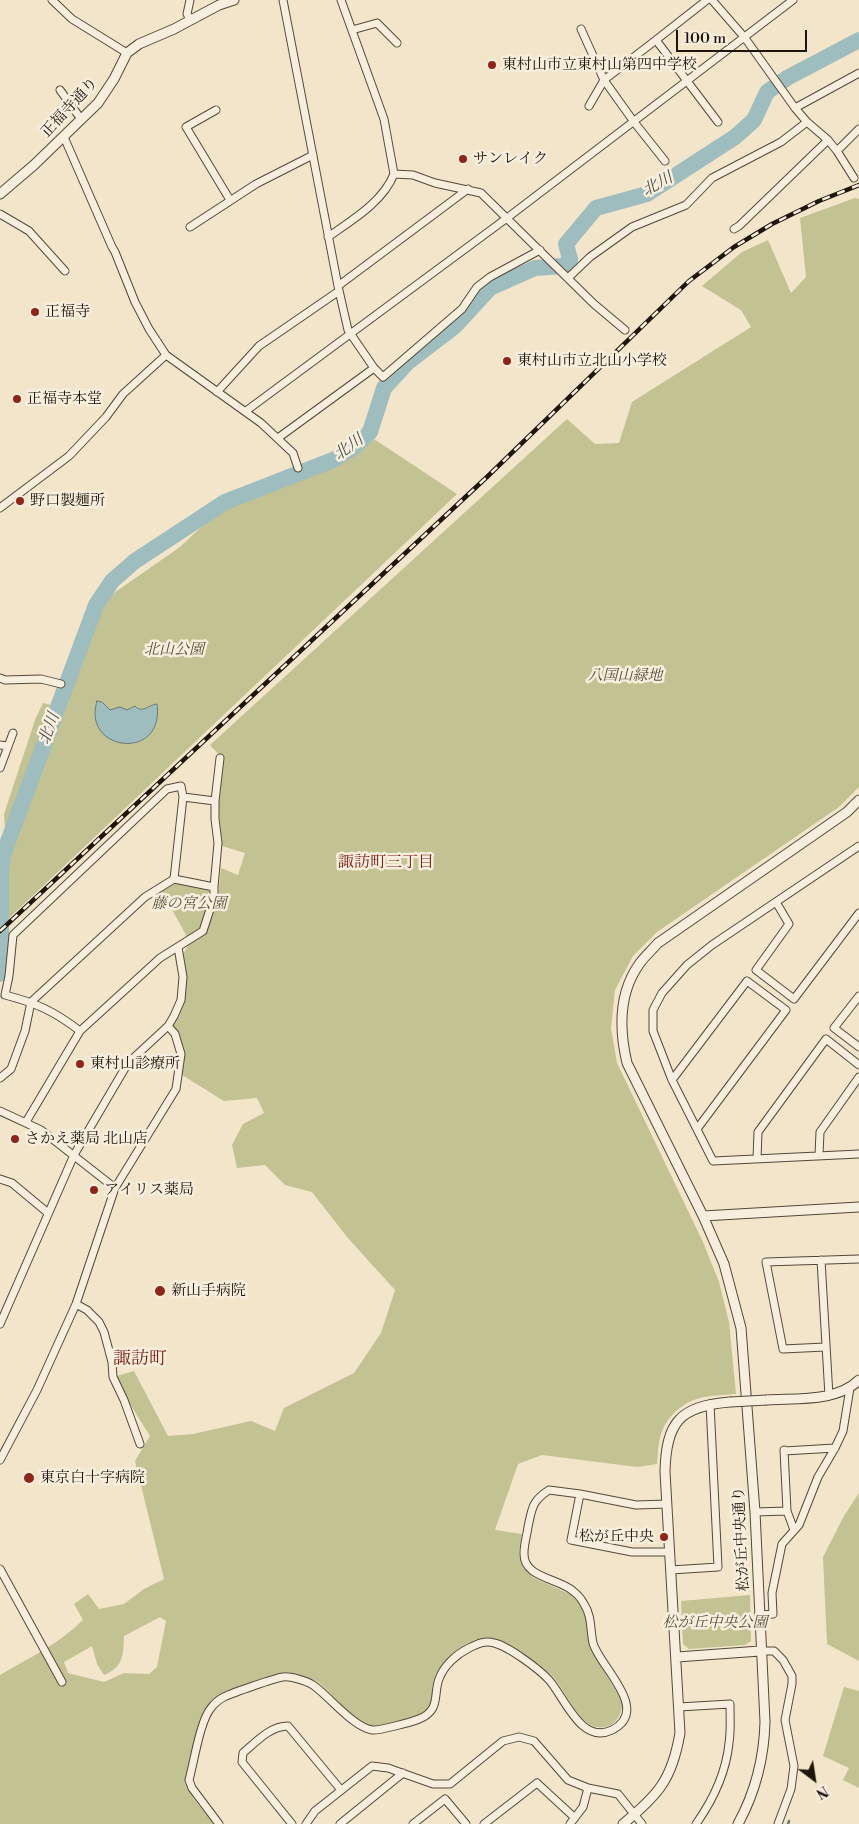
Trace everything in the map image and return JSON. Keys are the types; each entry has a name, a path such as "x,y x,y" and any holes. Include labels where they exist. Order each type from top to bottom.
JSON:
{"street":[{"path":"52,0 72,19 127,53 139,44 219,5 234,0"},
{"path":"190,0 187,14 190,20"},
{"path":"283,0 338,288 350,334 382,377 462,309 478,287 490,277 542,252"},
{"path":"328,237 370,206 381,194 394,174 384,119 341,0"},
{"path":"589,106 604,80 707,0"},
{"path":"712,0 745,38 795,108 837,151 854,178"},
{"path":"246,411 507,218 793,0"},
{"path":"352,30 376,24 397,43"},
{"path":"581,29 604,80 665,161"},
{"path":"656,40 718,122"},
{"name":"正福寺通り","path":"0,194 34,166 98,103 114,79 127,53"},
{"path":"795,108 859,73"},
{"path":"60,90 81,119"},
{"path":"216,110 186,127 230,200"},
{"path":"568,278 590,257 632,227 686,205 712,178 781,142 807,122"},
{"path":"837,151 859,129"},
{"path":"64,137 135,302 149,329 166,355 246,411 278,438 293,453 298,468"},
{"path":"734,229 740,226 828,140"},
{"path":"190,227 256,184 313,155"},
{"path":"394,174 413,175 435,183 481,193 594,304 625,330"},
{"path":"217,392 259,346 468,190"},
{"path":"0,214 28,231 64,271"},
{"path":"0,508 69,456 106,417 123,394 166,355"},
{"path":"278,438 374,368"},
{"path":"0,678 5,680 41,679 61,684"},
{"path":"0,768 13,733"},
{"path":"0,745 8,746"},
{"path":"26,1122 80,1031 160,958 203,931 214,897 218,843 215,800 220,758"},
{"path":"80,1031 60,1015 32,1002 5,996 13,935 167,789 180,786 183,797 174,878"},
{"path":"183,797 215,800"},
{"name":"松が丘中央通り","path":"738,1824 753,1792 760,1771 764,1747 765,1722 760,1651 755,1512 741,1328 724,1264 703,1216 627,1063 622,1043 621,1013 626,989 639,963 658,943 847,812 859,800"},
{"path":"859,846 686,965 662,993 654,1010 653,1031 672,1080 713,1161 859,1154"},
{"path":"0,1078 11,1069 25,1031 32,1002 145,897 174,878 214,887"},
{"path":"776,902 789,924 756,970 794,999 859,913"},
{"path":"0,1324 74,1155 128,1063 168,1026 181,1000 184,977 178,947"},
{"path":"672,1080 747,981 786,1010 697,1129"},
{"path":"859,996 834,1028 859,1047"},
{"path":"0,1460 37,1390 76,1304 115,1188 176,1089 181,1054 175,1034 168,1026"},
{"path":"756,1159 758,1132 826,1039 859,1064"},
{"path":"819,1155 820,1132 859,1077"},
{"path":"0,1110 41,1130 115,1188"},
{"path":"0,1179 12,1183 48,1213"},
{"path":"703,1216 859,1207"},
{"path":"825,1347 783,1349 766,1262 859,1258"},
{"path":"820,1260 828,1396"},
{"path":"76,1304 87,1310 99,1322 104,1332 112,1362 113,1377 124,1400 140,1444"},
{"path":"623,1824 653,1798 670,1772 677,1754 680,1734 665,1457 666,1443 671,1431 687,1412 698,1406 730,1402 828,1396 838,1394 850,1388 859,1380"},
{"path":"760,1616 773,1614 772,1593 782,1544 799,1525 818,1478 843,1431 850,1388"},
{"path":"671,1570 718,1567 710,1404"},
{"path":"794,1530 787,1511 784,1451 835,1448"},
{"path":"219,1824 192,1788 189,1780 202,1727 210,1709 224,1697 285,1677 311,1684 361,1727 373,1731 420,1719 431,1711 436,1700 438,1681 444,1669 461,1652 481,1642 494,1642 530,1664 549,1680 577,1720 586,1729 592,1732 606,1731 620,1724 626,1711 623,1692 593,1644 591,1620 585,1605 572,1590 533,1572 523,1555 533,1506 539,1497 549,1490 636,1505 667,1504"},
{"path":"580,1494 571,1540 632,1552 670,1552"},
{"path":"755,1512 787,1511"},
{"path":"0,1569 62,1682"},
{"path":"677,1657 774,1651 783,1660 792,1676 792,1689 785,1720 794,1766 791,1789 778,1824"},
{"path":"679,1707 730,1704 730,1743 722,1775 710,1805 696,1824"},
{"path":"292,1824 242,1762 243,1753 278,1726 288,1726 341,1790"},
{"path":"306,1824 315,1811 372,1766 388,1768 433,1784 450,1784 503,1742 519,1737 534,1741 568,1780 588,1788 618,1794 642,1824"},
{"path":"340,1824 403,1773"},
{"path":"484,1824 537,1783 572,1821 583,1808 588,1788"},
{"path":"413,1824 445,1799 466,1824"}],"green space":[{"name":"八国山緑地","path":"855,198 859,199 859,787 839,807 657,932 633,956 615,990 611,1028 617,1063 703,1242 719,1282 729,1322 736,1394 699,1398 675,1412 661,1433 657,1464 637,1467 542,1455 518,1464 495,1530 522,1534 519,1552 521,1563 534,1578 572,1595 581,1605 587,1621 589,1646 623,1702 619,1716 615,1722 608,1726 599,1727 591,1725 576,1712 549,1673 535,1662 494,1639 477,1639 468,1643 444,1662 434,1681 431,1702 423,1712 396,1723 377,1726 369,1725 353,1716 318,1682 285,1672 225,1693 214,1699 202,1717 185,1783 194,1799 214,1824 0,1824 0,1675 74,1629 83,1620 74,1604 88,1594 99,1609 124,1604 144,1589 164,1579 135,1461 150,1436 113,1377 134,1371 168,1436 193,1434 251,1421 275,1431 284,1408 354,1373 381,1333 395,1290 347,1237 312,1192 285,1185 265,1165 237,1168 232,1145 243,1124 264,1113 257,1098 224,1101 182,1075 183,1049 172,1025 183,1000 182,956 191,941 205,933 218,898 221,868 238,875 245,853 222,846 218,800 222,758 210,745 567,419 595,444 619,443 632,402 751,327 741,310 702,286 742,252 768,240 791,293 806,277 800,218","holes":["160,1617 166,1621 157,1667 149,1674 124,1673 104,1682 68,1673 64,1662 92,1646 97,1664 104,1675 111,1672 121,1660 124,1636"]},
{"name":"北山公園","path":"374,439 457,494 5,922 7,856 4,814 35,720 43,703 64,708 104,605 111,595 180,547 216,513 352,457"},
{"name":"藤の宮公園","path":"177,883 207,889 211,893 200,929 187,937 162,891"},
{"path":"859,1493 859,1661 827,1644 823,1557 844,1516"},
{"name":"松が丘中央公園","path":"750,1595 751,1641 745,1645 689,1649 683,1644 681,1601"},
{"path":"844,1687 859,1691 859,1788 843,1780 849,1768 823,1756"}],"water":[{"path":"97,701 102,702 110,710 120,707 127,710 135,706 143,709 157,704 156,723 149,735 137,742 124,743 111,740 101,731 95,718"}],"waterway":[{"name":"北川","path":"0,974 1,871 3,855 96,605 112,581 135,561 225,502 333,460 353,448 370,432 384,388 407,363 454,327 490,288 535,268 564,266 570,259 566,244 596,208 647,194 735,137 754,120 767,92 787,78 859,40"}],"railway":[{"path":"0,931 488,476 689,281 734,247 772,224 819,201 859,185"}],"place":[{"name":"東村山市立東村山第四中学校","path":"492,65"},
{"name":"サンレイク","path":"463,159"},
{"name":"正福寺","path":"35,312"},
{"name":"東村山市立北山小学校","path":"507,361"},
{"name":"正福寺本堂","path":"17,399"},
{"name":"野口製麺所","path":"20,501"},
{"name":"東村山診療所","path":"80,1064"},
{"name":"さかえ薬局 北山店","path":"15,1139"},
{"name":"アイリス薬局","path":"94,1190"},
{"name":"新山手病院","path":"160,1291"},
{"name":"東京白十字病院","path":"29,1478"},
{"name":"松が丘中央","path":"664,1537"}],"district":[{"name":"諏訪町三丁目","path":"386,863"},
{"name":"諏訪町","path":"140,1360"}]}
